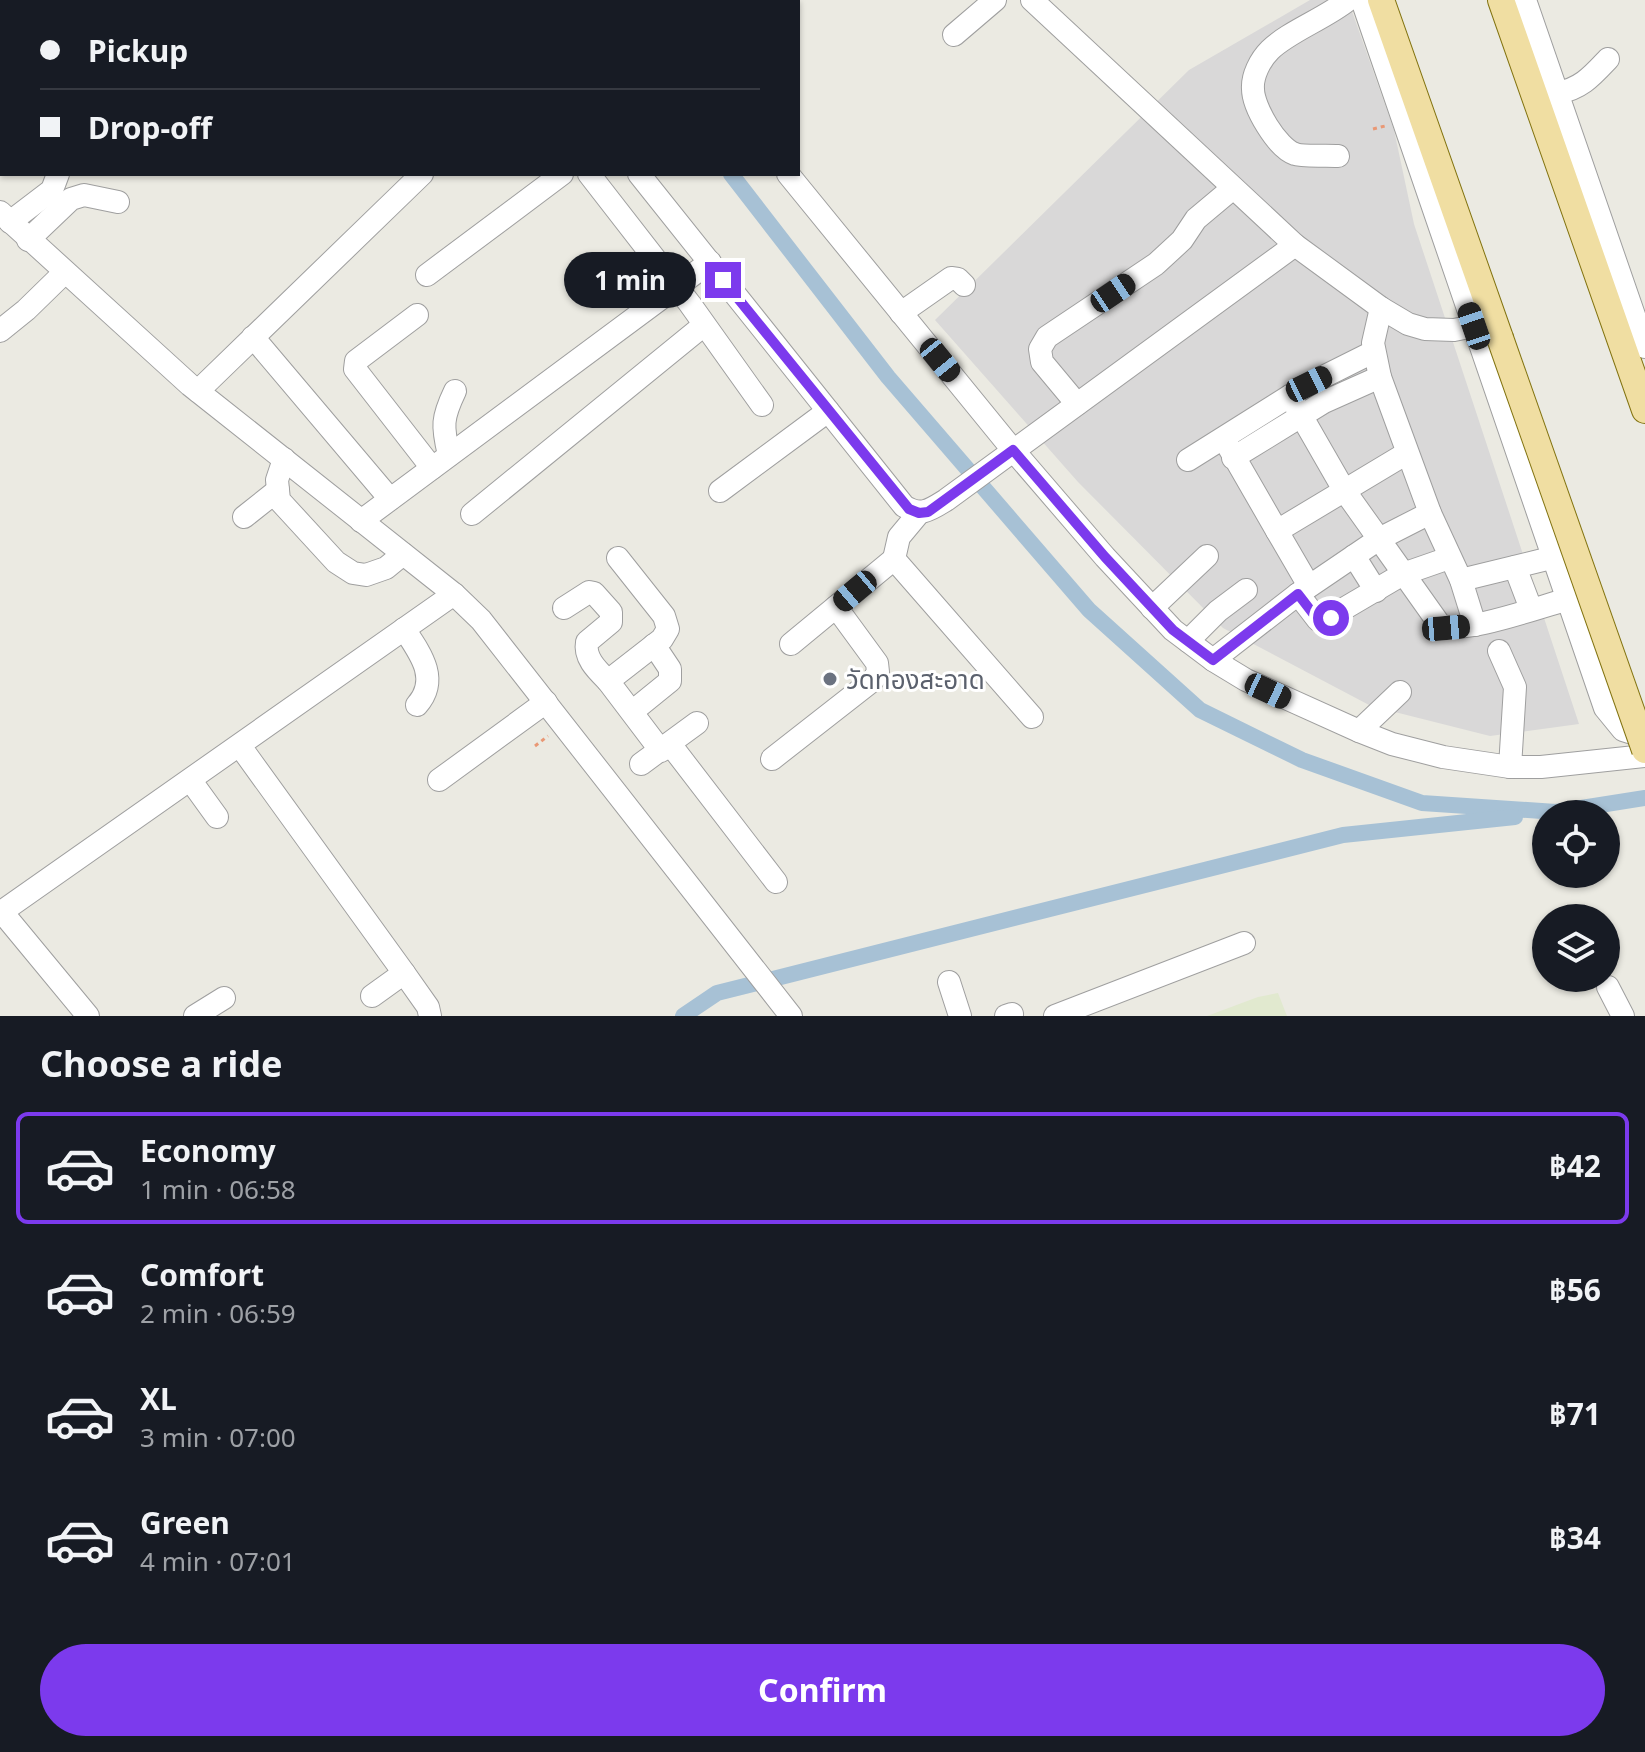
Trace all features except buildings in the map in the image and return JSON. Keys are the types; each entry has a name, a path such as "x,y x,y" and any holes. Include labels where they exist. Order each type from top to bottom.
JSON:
{"main road":[{"path":"1381,0 1645,750"},
{"path":"1501,0 1631,320 1645,410"}],"street":[{"path":"954,35 995,0"},
{"path":"1032,0 1295,245 1408,324 1425,329 1454,330 1474,326"},
{"path":"1338,156 1297,156 1283,148 1271,135 1253,91 1256,71 1270,50 1348,0"},
{"path":"1362,0 1605,708 1623,730 1645,737"},
{"path":"1525,0 1631,320 1645,347"},
{"path":"1557,93 1573,90 1588,81 1608,59"},
{"path":"11,229 52,190 57,176"},
{"path":"198,391 420,176"},
{"path":"427,275 559,176"},
{"path":"591,176 762,405"},
{"path":"641,176 904,506 919,513 928,512 946,500 1295,245"},
{"path":"790,176 901,313 1006,455 1173,630 1213,660 1246,680 1359,731 1392,744 1443,757 1510,767 1541,767 1645,756"},
{"path":"1077,404 1042,362 1040,349 1047,337 1156,264 1182,240 1196,219 1233,188"},
{"path":"11,229 84,195 118,202"},
{"path":"11,229 65,272 198,391 454,594 481,620 546,702 627,774 783,1010"},
{"path":"361,521 710,262"},
{"path":"0,331 65,272"},
{"path":"901,313 951,278 958,279 964,285"},
{"path":"1381,308 1373,352 1380,377 1430,513 1461,580 1475,625"},
{"path":"417,315 356,361 355,369 440,462"},
{"path":"472,514 704,325"},
{"path":"253,337 390,499"},
{"path":"1296,406 1309,384 1373,352"},
{"path":"1188,460 1228,448 1296,406 1324,402 1380,377"},
{"path":"440,462 442,426 455,391"},
{"path":"1296,406 1344,490 1440,625 1446,628 1475,625 1569,599"},
{"path":"720,491 828,411"},
{"path":"1228,448 1277,531 1318,620 1323,621 1403,574 1449,558"},
{"path":"1277,531 1407,453"},
{"path":"284,459 277,480 279,500 336,562 353,573 366,575 386,568 403,554"},
{"path":"244,517 278,490"},
{"path":"791,644 894,559 899,537 919,513"},
{"path":"1213,660 1304,590 1379,539 1430,513"},
{"path":"1152,608 1207,556"},
{"path":"1354,556 1376,591"},
{"path":"1461,580 1555,557"},
{"path":"608,681 662,639 668,629 664,616 618,558"},
{"path":"894,559 1032,717"},
{"path":"1515,567 1531,609"},
{"path":"1188,641 1218,611 1246,590"},
{"path":"564,608 589,592 594,593 611,612 611,622 587,642 586,650 591,661 776,882"},
{"path":"88,1016 1,913 454,594"},
{"path":"772,759 873,680 878,672 877,663 836,607"},
{"path":"404,629 420,653 428,674 425,696 417,705"},
{"path":"633,711 670,681 670,669 654,645"},
{"path":"1499,651 1515,687 1510,767"},
{"path":"1359,731 1400,692"},
{"path":"439,780 546,702"},
{"path":"627,774 697,723"},
{"path":"240,746 428,1007 430,1016"},
{"path":"191,781 217,817"},
{"path":"1055,1016 1244,943"},
{"path":"372,996 404,973"},
{"path":"949,982 960,1016"},
{"path":"1611,992 1623,1016"},
{"path":"195,1016 224,998"}],"shaded area":[{"path":"1310,0 1348,0 1394,130 1414,224 1579,724 1490,736 1371,706 1223,628 1078,482 935,320 1189,70"}],"green space":[{"path":"1278,993 1287,1016 1207,1016 1258,997"}],"waterway":[{"path":"733,176 888,377 1089,610 1200,710 1302,760 1422,803 1556,812 1645,798"},
{"path":"683,1016 717,993 1343,835 1515,817"}],"place":[{"name":"วัดทองสะอาด","path":"830,679"}],"route":[{"path":"723,280 909,509 928,512 1013,450 1173,630 1213,660 1298,594 1318,620 1331,618"}]}
